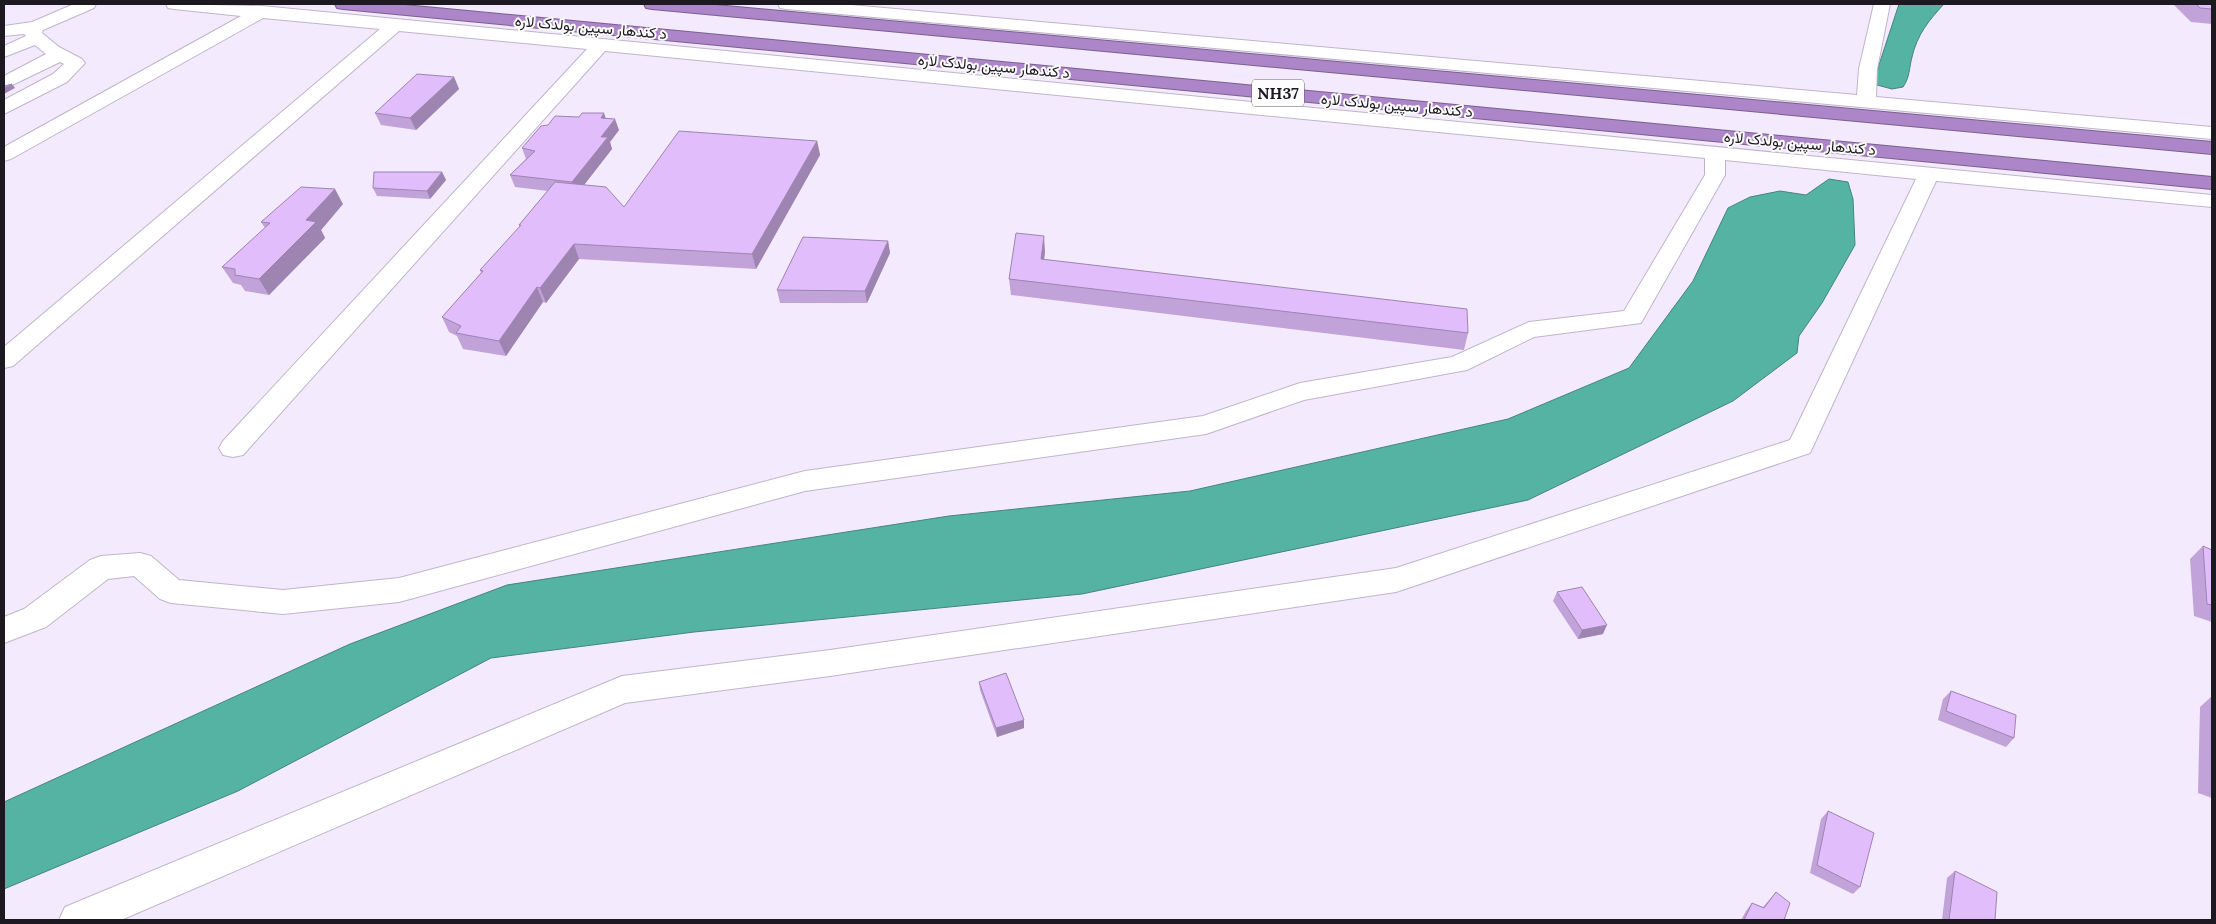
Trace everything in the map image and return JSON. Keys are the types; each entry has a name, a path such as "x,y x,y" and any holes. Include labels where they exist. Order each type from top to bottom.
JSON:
{"highway":[{"name":"د کندهار سپین بولدک لاره","path":"343,4 2212,183"},
{"name":"د کندهار سپین بولدک لاره","path":"652,4 2212,148"}],"street":[{"path":"4,52 88,4"},
{"path":"174,4 397,24 2212,201"},
{"path":"786,4 837,6 2212,133"},
{"path":"1866,102 1868,69 1882,4"},
{"path":"4,155 262,11"},
{"path":"4,360 397,24"},
{"path":"4,108 60,78 76,62 60,54 37,32 6,29"},
{"path":"234,448 602,44"},
{"path":"4,83 60,54"},
{"path":"4,630 35,618 102,568 140,564 171,591 283,602 400,590 804,481 1206,426 1300,392 1458,364 1529,330 1632,318 1715,175 1715,153"},
{"path":"78,920 622,690 830,663 1396,580 1800,446 1929,174"}],"shaded area":[{"path":"1899,4 1944,4 1920,35 1903,87 1892,89 1877,85 1874,80"},
{"path":"1829,179 1848,182 1853,199 1855,245 1822,303 1799,336 1797,353 1733,401 1528,500 1082,594 694,632 491,658 238,791 4,889 4,802 350,644 507,585 949,516 1190,491 1508,419 1629,368 1693,281 1728,208 1750,197 1780,191 1806,195"}],"building":[{"path":"2196,4 2212,4 2212,9 2200,8"},
{"path":"417,74 454,77 410,118 375,113"},
{"path":"582,113 604,113 601,118 615,119 601,137 608,137 572,182 510,175 535,151 522,148 541,126 548,125 555,116 579,117"},
{"path":"679,131 817,141 752,254 574,244 540,288 537,287 499,341 456,333 461,326 442,317 483,271 480,270 521,225 519,225 555,182 606,187 624,207"},
{"path":"374,172 442,172 427,191 373,188"},
{"path":"301,187 335,189 306,220 316,222 259,279 235,275 235,269 222,267 270,223 261,222"},
{"path":"1016,233 1044,236 1041,259 1467,309 1468,333 1009,279"},
{"path":"803,237 888,241 865,291 777,290"},
{"path":"2203,546 2212,550 2212,605 2207,604"},
{"path":"1582,587 1607,625 1582,630 1557,592"},
{"path":"1006,673 1024,720 996,728 979,682"},
{"path":"1951,691 2016,715 2014,738 1946,711"},
{"path":"1828,811 1874,833 1860,887 1817,865"},
{"path":"1955,871 1997,892 1995,920 1949,920"},
{"path":"1776,892 1790,903 1784,920 1744,920 1752,903 1764,908"}]}
